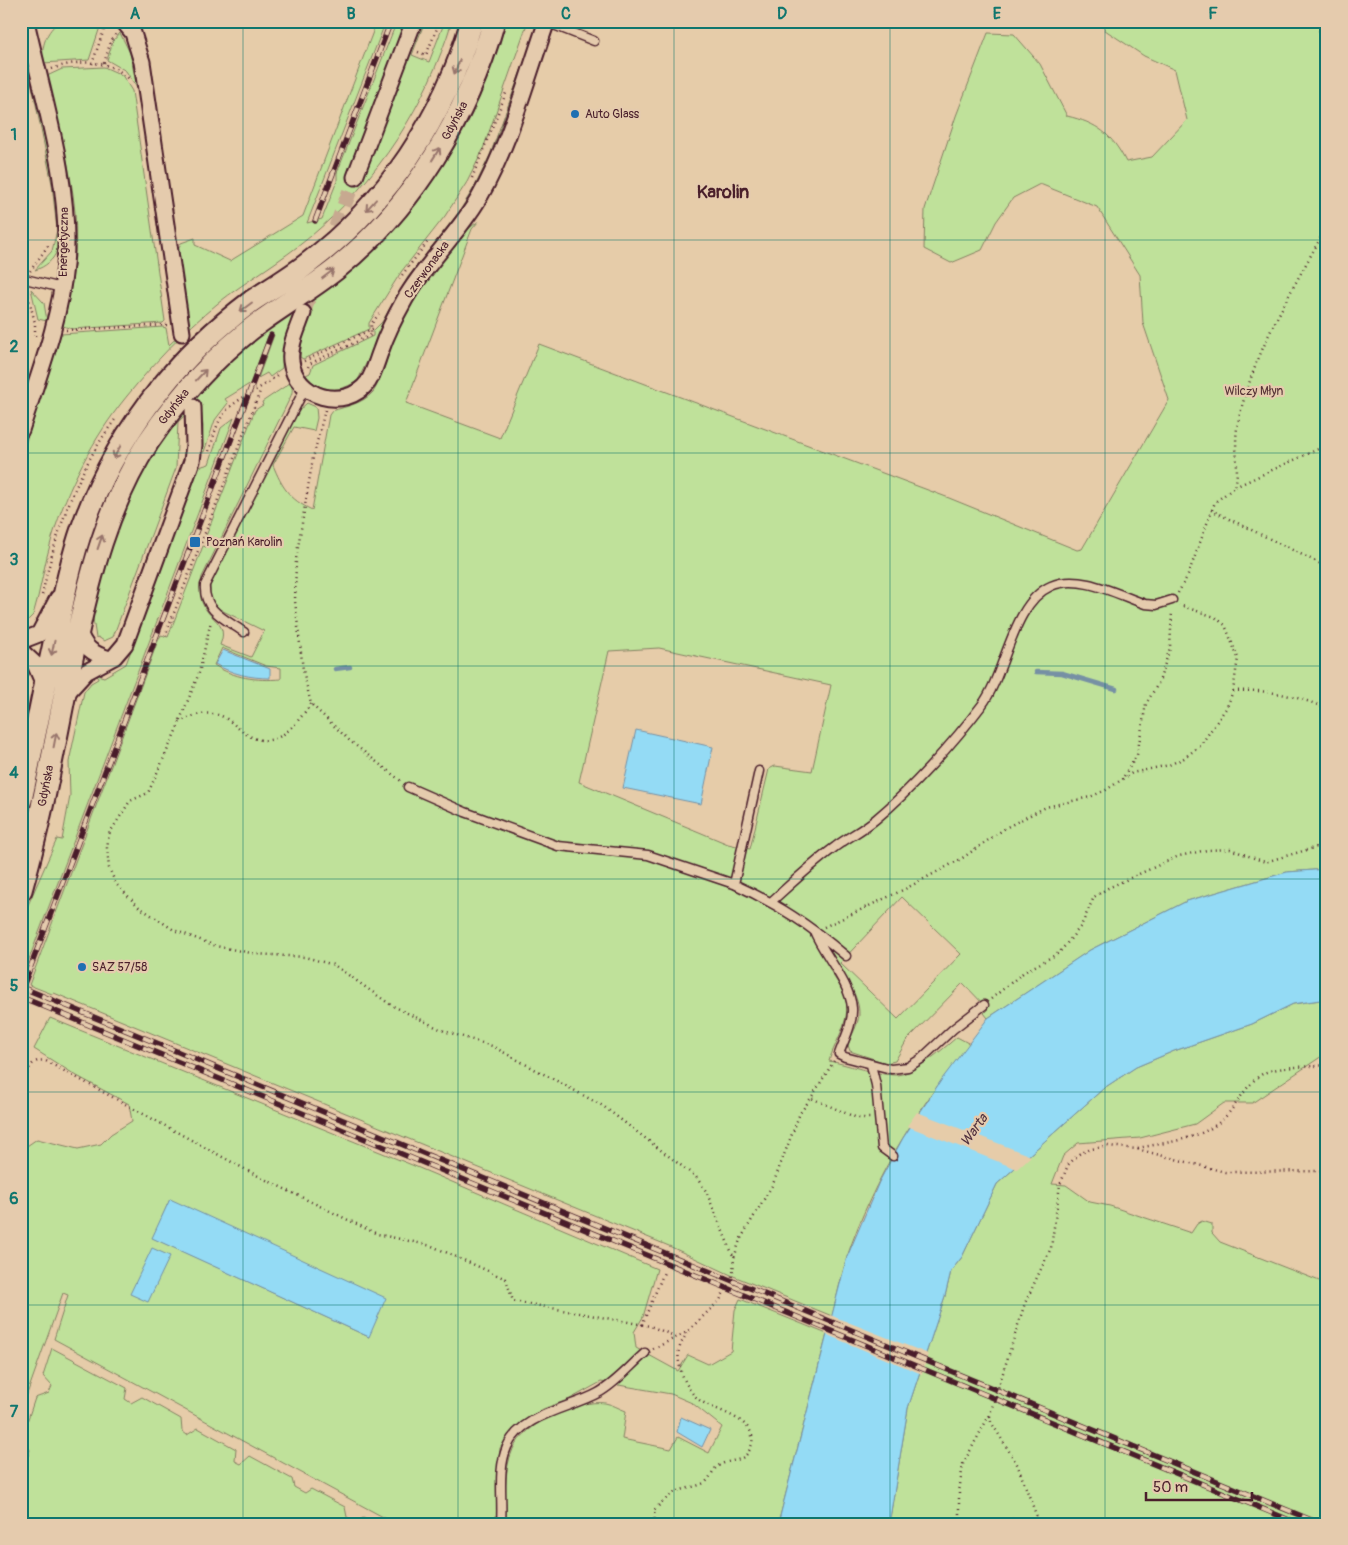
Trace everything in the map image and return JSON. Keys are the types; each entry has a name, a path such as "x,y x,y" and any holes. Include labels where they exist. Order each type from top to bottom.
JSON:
{"main road":[{"name":"Gdyńska","path":"21,800 66,583 80,533 110,464 139,417 162,386 204,342 252,302 327,248 380,194 412,153 438,110 458,63 472,21"},
{"name":"Gdyńska","path":"21,890 36,832 93,565 112,510 129,475 163,420 196,381 227,349 262,321 336,269 377,230 402,201 436,155 461,111 476,76 494,21"}],"street":[{"name":"Energetyczna","path":"21,430 53,329 62,288 67,238 64,193 26,21"},
{"path":"355,177 414,21"},
{"path":"123,22 132,33 142,62 174,331"},
{"name":"Czerwonacka","path":"328,399 351,394 369,381 390,327 415,283 458,229 479,198 507,136 547,22"},
{"path":"303,313 292,346 291,358 295,375 304,388 315,395 328,399"},
{"path":"64,696 86,672 117,655 125,644 192,461 194,444 193,408"},
{"path":"21,641 36,637 43,630 66,583"},
{"path":"78,629 81,639 90,650 110,659"},
{"path":"21,652 35,664 45,686"}],"lane":[{"path":"547,22 594,41"},
{"path":"24,279 62,288"},
{"path":"244,632 213,611 204,596 205,585 304,388"},
{"path":"772,901 834,848 875,820 917,779 969,720 997,681 1011,637 1030,603 1040,592 1051,586 1067,582 1082,583 1145,604 1156,605 1172,600"},
{"path":"734,884 759,771"},
{"path":"408,787 465,812 558,846 648,855 734,884 772,901 799,918 846,956"},
{"path":"814,931 848,992 852,1010 848,1029 839,1054 871,1065 891,1069 908,1067 921,1059 953,1029 984,1005"},
{"path":"871,1065 876,1085 882,1148 893,1156"},
{"path":"501,1524 503,1461 508,1446 515,1436 538,1418 563,1405 600,1392 645,1353"}],"path":[{"path":"92,64 107,21"},
{"path":"421,44 418,52 426,55 440,21"},
{"path":"1315,21 1327,47"},
{"path":"104,63 111,41 123,22"},
{"path":"1319,27 1327,29"},
{"path":"38,74 61,66 104,63 120,70 130,80 132,87"},
{"path":"468,185 490,138 507,92"},
{"path":"504,112 510,95"},
{"path":"474,183 480,171"},
{"path":"1235,488 1238,478 1235,440 1246,394 1264,343 1327,226"},
{"path":"397,281 431,237"},
{"path":"401,283 436,237"},
{"path":"34,343 35,323 24,279 48,249 51,240"},
{"path":"21,295 28,299"},
{"path":"303,371 309,364 371,335 371,324 382,308"},
{"path":"300,363 371,330 385,311"},
{"path":"72,331 174,331 168,316"},
{"path":"192,461 208,454 218,422 227,409 272,381 284,371"},
{"path":"165,636 262,387"},
{"path":"328,399 313,458 296,559 295,601 303,670 311,704 350,741 408,787"},
{"path":"1123,778 1137,755 1146,704 1159,682 1170,648 1172,600 1188,575 1211,510 1216,502 1235,488 1327,445"},
{"path":"1211,510 1327,567"},
{"path":"814,931 905,889 961,859 1007,827 1046,807 1090,797 1106,790 1123,778 1149,768 1169,765 1184,758 1200,746 1227,707 1233,691 1238,658 1225,625 1215,617 1182,607 1172,600"},
{"path":"213,611 199,673 180,722 148,793 130,801 109,834 107,848 109,868 116,884 139,907 174,930 216,946 256,954 313,958 334,965 391,1005 444,1031 492,1046 603,1106 696,1177 706,1191 734,1258"},
{"path":"21,697 25,680 23,672"},
{"path":"1233,691 1258,690 1310,702 1327,710"},
{"path":"180,722 195,714 214,714 227,718 247,735 260,739 275,739 287,733 311,704"},
{"path":"984,1005 1024,972 1059,953 1081,926 1094,897 1108,888 1179,856 1207,850 1230,849 1265,862 1317,848 1327,849"},
{"path":"645,1353 687,1332 720,1300 733,1274 734,1258 740,1240 773,1184 800,1113 839,1054"},
{"path":"26,1073 31,1064 37,1060 46,1061 252,1173 377,1234 432,1246 506,1279 513,1301 642,1325 676,1337"},
{"path":"1137,1149 1188,1138 1208,1130 1224,1118 1253,1082 1268,1072 1327,1064"},
{"path":"811,1098 856,1118 878,1118"},
{"path":"959,1524 959,1492 963,1464 990,1414 1025,1304 1051,1248 1060,1185 1068,1165 1079,1154 1091,1149 1108,1146 1137,1149 1225,1172 1327,1171"},
{"path":"642,1325 665,1270"},
{"path":"655,1524 654,1510 676,1492 704,1483 717,1466 738,1461 746,1456 752,1446 752,1437 748,1428 735,1416 697,1398 688,1384 679,1366 679,1350 687,1332"},
{"path":"990,1414 991,1422 1017,1464 1037,1517 1044,1524"},
{"path":"988,1524 1000,1520 1019,1518 1037,1524"}],"green space":[{"path":"60,21 102,21 89,60 43,63 44,45 48,34"},
{"path":"377,21 386,21 307,223 322,219 337,181 337,173 397,21 425,21 412,55 429,62 445,21 452,21 442,52 414,111 378,165 335,214 300,245 228,295 205,314 181,336 137,384 115,412 103,429 74,481 52,538 33,615 27,621 21,623 21,457 61,334 163,327 166,328 169,345 189,326 178,250 181,243 195,238 195,245 230,261 303,216"},
{"path":"504,21 528,21 482,152 467,182 445,216 401,272 369,323 369,329 303,359 300,357 302,339 312,312 295,315 283,349 282,368 270,377 267,373 258,378 274,335 268,336 251,383 225,399 228,403 215,420 204,452 202,452 203,426 200,401 178,422 176,468 113,637 104,641 98,637 96,638 92,612 98,582 126,501 160,440 206,382 251,341 373,247"},
{"name":"Wilczy Młyn","path":"1103,21 1327,21 1327,869 1287,872 1187,901 1090,950 988,1018 984,1013 988,1009 963,983 907,1040 895,1061 886,1063 850,1051 848,1045 856,1027 859,1008 852,989 836,965 830,970 844,994 847,1011 829,1061 894,1075 919,1067 957,1037 970,1044 932,1093 884,1172 870,1200 847,1257 832,1316 731,1275 669,1246 54,993 52,994 29,985 157,643 161,635 168,637 203,546 206,547 210,538 206,536 255,410 263,405 262,402 290,383 292,394 202,577 200,592 206,610 221,628 223,635 220,645 251,657 264,631 219,609 210,599 210,581 297,412 307,403 316,407 317,418 314,431 294,427 273,465 287,492 312,510 329,415 332,411 359,402 373,392 396,334 410,305 443,256 455,242 479,221 472,229 406,403 500,438 539,344 949,498 1077,550 1082,549 1169,400 1143,323 1140,275 1097,207 1040,184 1013,198 996,222 982,250 951,263 924,249 925,209 956,116 988,33 1014,34 1040,64 1067,116 1087,122 1103,131 1121,152 1126,162 1152,157 1187,120 1175,70 1144,56 1105,30","holes":["222,648 266,666 281,668 281,679 246,678 229,673 214,665","659,648 831,685 812,771 775,766 769,769 750,849 728,844 579,782 609,651","902,897 961,954 898,1019 840,963"]},
{"path":"539,22 484,172 461,213 402,290 358,380 338,389 324,388 318,385 306,375 310,373 313,365 373,336 373,331 382,322 408,277 459,212 475,186 490,155"},
{"path":"120,33 130,53 137,88 126,71 107,60 113,41"},
{"path":"104,67 122,75 132,91 165,321 163,323 72,329 63,326 74,270 75,212 67,161 47,76 62,69"},
{"path":"31,80 52,167 59,214 59,234 54,257 46,265 35,270 52,251 57,230 52,184"},
{"path":"31,289 44,303 47,321 38,319"},
{"path":"234,418 21,980 21,921 57,839 62,840 70,796 69,762 84,692 91,683 98,679 97,675 104,677 126,664 199,467 209,464 221,428"},
{"path":"1327,999 1327,1056 1322,1056 1252,1103 1224,1103 1195,1124 1140,1138 1078,1143 1063,1156 1052,1184 1066,1185 1090,1202 1110,1206 1191,1233 1197,1224 1202,1221 1212,1224 1212,1233 1220,1242 1327,1284 1327,1524 889,1524 908,1408 945,1296 951,1271 962,1257 997,1184 1104,1088 1136,1067 1174,1051 1252,1024 1293,1004"},
{"path":"50,1018 412,1165 657,1269 643,1317 634,1332 636,1348 678,1371 688,1355 708,1364 731,1351 735,1310 740,1299 827,1334 778,1524 504,1524 506,1476 513,1449 519,1439 529,1430 540,1422 567,1409 594,1403 610,1404 626,1411 622,1439 671,1449 678,1437 709,1453 722,1427 692,1403 671,1394 601,1382 570,1399 543,1409 516,1427 500,1448 497,1524 396,1524 54,1339 68,1295 63,1293 21,1411 21,1150 37,1139 78,1149 101,1144 111,1134 132,1121 129,1104 77,1076 34,1049","holes":["170,1199 369,1337 153,1238"]},
{"path":"52,1348 127,1388 125,1399 131,1403 142,1397 181,1419 182,1431 187,1435 198,1428 236,1449 235,1461 241,1464 250,1456 292,1479 294,1487 305,1493 311,1489 345,1507 347,1517 355,1523 363,1518 374,1524 21,1524 21,1459 28,1456 30,1450 22,1437 35,1398 49,1393 52,1386 43,1376"}],"water":[{"path":"223,650 270,669 270,678 242,675 215,664"},
{"path":"636,730 713,747 701,804 623,788"},
{"name":"Warta","path":"1327,869 1327,999 1293,1004 1252,1024 1174,1051 1136,1067 1104,1088 997,1184 962,1257 951,1271 945,1296 908,1408 889,1524 778,1524 847,1257 879,1182 903,1138 942,1079 988,1018 1090,950 1187,901 1287,872"},
{"path":"170,1199 386,1298 369,1337 152,1238"},
{"path":"152,1248 170,1256 148,1302 130,1294"},
{"path":"681,1417 710,1430 702,1447 677,1432"}],"pier":[{"path":"917,1112 1031,1156 1017,1169 907,1126"},
{"path":"830,1315 926,1353 928,1355 922,1374 825,1334"}],"waterway":[{"path":"335,669 350,667"},
{"path":"1036,672 1062,673 1116,689"}],"tunnel":[{"path":"303,313 355,177"}],"railway":[{"path":"315,221 391,21"},
{"path":"21,992 271,335"},
{"path":"21,987 1321,1524"},
{"path":"21,997 1299,1524"}],"place":[{"name":"Auto Glass","path":"575,114"},
{"name":"Poznań Karolin","path":"195,542"},
{"name":"SAZ 57/58","path":"82,967"}],"district":[{"name":"Karolin","path":"723,192"}]}
